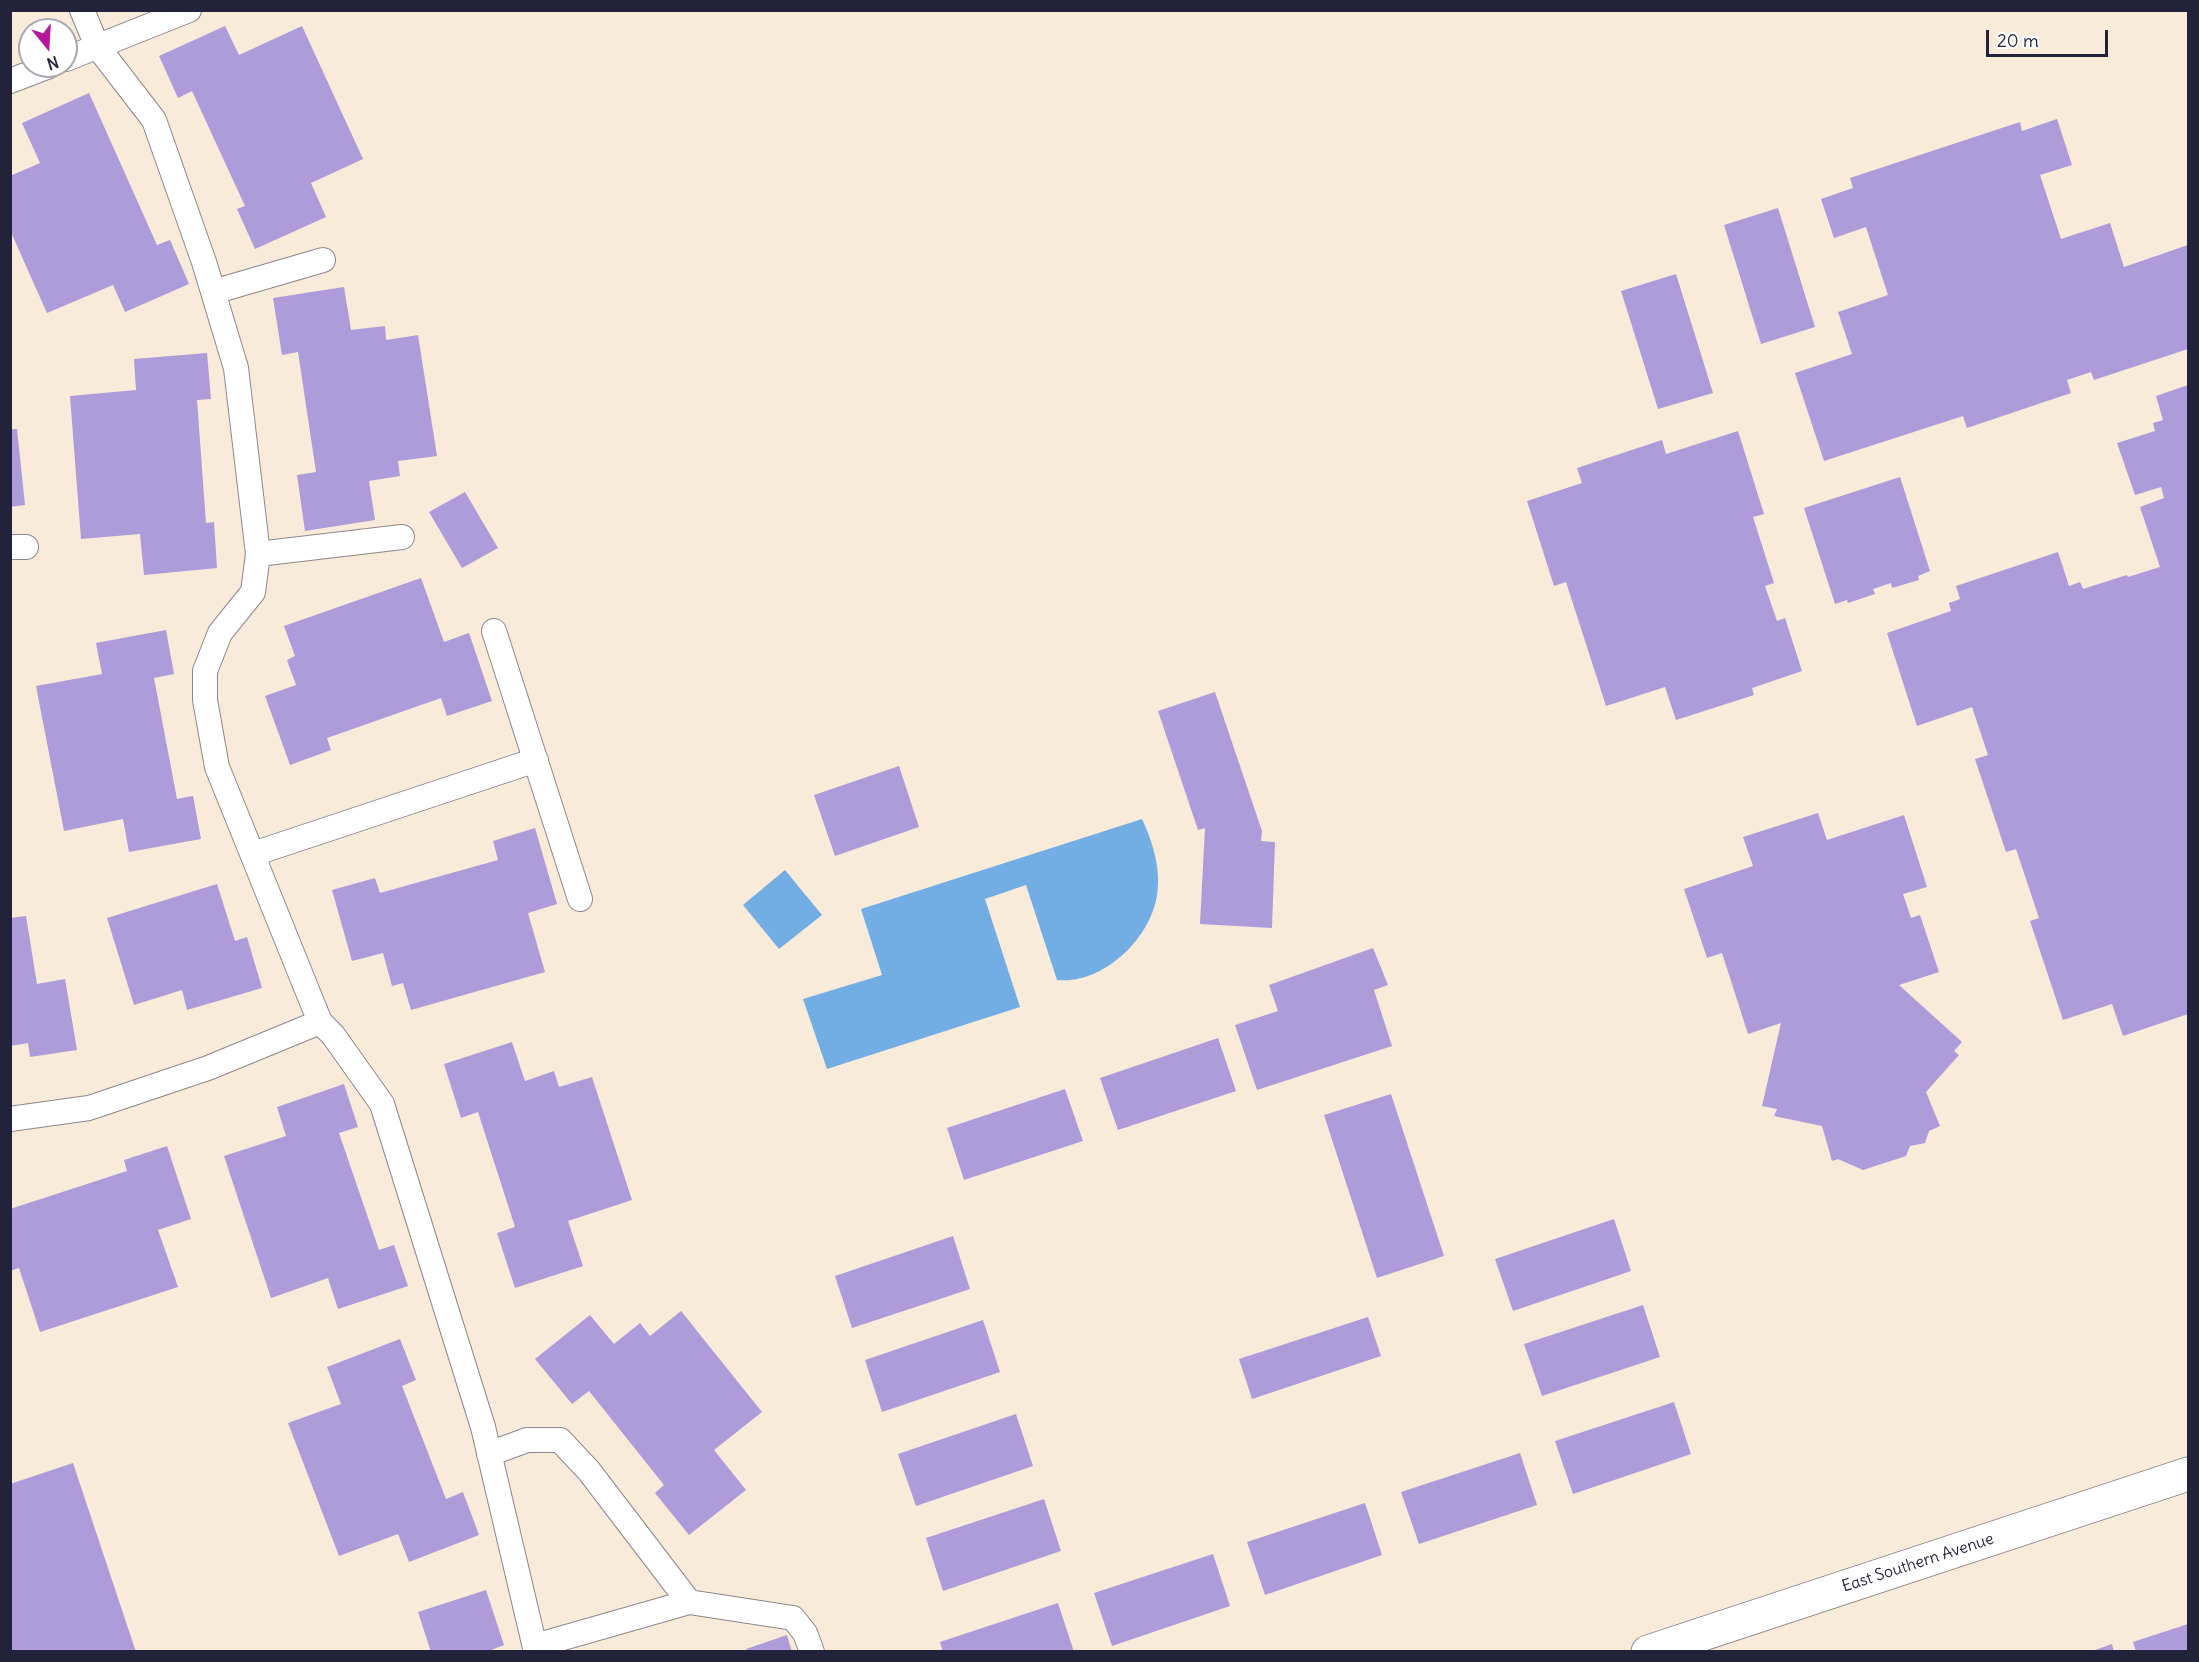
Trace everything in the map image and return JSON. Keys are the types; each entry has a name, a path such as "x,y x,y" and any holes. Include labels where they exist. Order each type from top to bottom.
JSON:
{"main road":[{"name":"East Southern Avenue","path":"1647,1652 2188,1474"}],"lane":[{"path":"82,10 97,46 154,120 213,292 236,368 258,554 253,592 220,633 206,671 205,700 217,767 320,1022 333,1035 382,1104 483,1427 536,1649 689,1602 793,1618 805,1633 812,1652"},
{"path":"78,54 189,10"},
{"path":"213,292 323,260"},
{"path":"258,554 402,537"},
{"path":"494,631 580,899"},
{"path":"253,854 536,760"},
{"path":"10,1119 89,1108 208,1068 320,1022"},
{"path":"489,1454 528,1440 560,1440 590,1471 689,1602"}],"water":[{"path":"1142,819 1155,856 1158,875 1157,895 1153,911 1135,942 1107,967 1074,980 1057,980 1026,885 985,899 1020,1007 827,1069 803,999 882,975 861,909"},
{"path":"785,870 822,915 779,949 743,905"}],"building":[{"path":"225,26 239,55 302,26 363,159 311,183 326,217 255,249 237,209 245,206 192,91 178,98 159,56"},
{"path":"89,93 157,245 170,240 189,284 125,312 113,285 47,313 10,230 10,176 40,163 22,123"},
{"path":"2057,119 2072,165 2040,175 2061,239 2110,223 2124,267 2188,245 2188,349 2094,380 2091,372 2067,380 2071,393 1967,428 1963,416 1824,461 1795,373 1852,354 1838,312 1888,295 1866,227 1834,238 1821,199 1853,188 1850,178 2020,122 2022,131"},
{"path":"1778,208 1815,327 1761,344 1724,225"},
{"path":"1676,274 1713,393 1658,409 1621,291"},
{"path":"344,287 351,330 385,326 386,340 418,335 437,456 398,461 400,476 369,481 375,520 305,531 297,475 316,472 298,352 282,355 273,298"},
{"path":"207,353 211,399 197,400 206,523 214,522 217,568 144,575 140,534 81,539 70,396 136,390 134,359"},
{"path":"2188,385 2188,1014 2123,1036 2112,1004 2063,1020 2030,921 2039,918 2016,849 2006,852 1975,759 1988,755 1972,707 1917,726 1887,633 1951,611 1949,603 1960,599 1956,586 2058,552 2069,586 2080,582 2083,589 2160,567 2140,507 2164,498 2161,487 2135,495 2117,443 2155,431 2153,423 2163,420 2156,396"},
{"path":"10,429 17,429 25,505 10,507"},
{"path":"1738,431 1764,514 1753,517 1774,583 1765,586 1777,621 1785,618 1802,671 1752,688 1754,695 1676,720 1665,687 1606,706 1566,582 1554,586 1527,501 1582,483 1577,468 1662,440 1666,454"},
{"path":"1900,477 1930,571 1918,576 1919,580 1892,588 1891,583 1873,589 1875,594 1848,603 1847,600 1835,604 1804,508"},
{"path":"465,492 498,548 462,568 429,512"},
{"path":"421,578 444,642 469,633 492,701 447,716 441,698 327,738 331,750 290,765 265,696 296,685 287,660 295,656 284,626"},
{"path":"166,630 174,674 154,678 177,799 193,796 201,839 129,852 123,819 64,831 36,686 102,674 96,643"},
{"path":"1215,692 1262,831 1261,841 1275,842 1272,928 1200,924 1205,828 1198,830 1158,711"},
{"path":"899,766 919,827 835,856 814,795"},
{"path":"1818,813 1827,840 1904,815 1927,887 1903,894 1911,918 1920,915 1939,972 1899,985 1962,1042 1954,1051 1959,1055 1926,1092 1940,1126 1929,1131 1925,1143 1910,1146 1906,1156 1863,1170 1838,1159 1832,1161 1822,1126 1774,1116 1777,1109 1762,1106 1781,1023 1748,1034 1722,953 1707,958 1684,889 1753,866 1743,837"},
{"path":"535,828 557,904 528,913 545,972 411,1010 403,983 392,986 383,953 352,961 332,890 375,878 380,893 498,860 493,841"},
{"path":"217,884 235,941 247,937 262,988 187,1010 182,990 134,1005 107,918"},
{"path":"26,916 37,984 65,979 77,1050 30,1057 28,1043 10,1046 10,918"},
{"path":"1373,948 1388,985 1374,990 1392,1046 1257,1090 1235,1025 1278,1011 1269,985"},
{"path":"1218,1038 1236,1091 1118,1130 1100,1078"},
{"path":"512,1042 525,1081 554,1071 559,1087 592,1077 632,1200 568,1221 583,1266 515,1288 497,1233 515,1227 478,1112 461,1118 444,1064"},
{"path":"344,1084 358,1127 339,1133 379,1250 394,1245 408,1286 338,1309 328,1278 271,1298 224,1156 286,1136 277,1107"},
{"path":"1065,1089 1083,1141 964,1180 947,1128"},
{"path":"1391,1094 1444,1256 1377,1278 1324,1115"},
{"path":"167,1146 191,1219 158,1230 178,1287 40,1332 19,1268 10,1271 10,1209 127,1171 124,1160"},
{"path":"1614,1219 1631,1271 1513,1311 1495,1259"},
{"path":"953,1236 970,1289 852,1328 835,1276"},
{"path":"1643,1305 1660,1357 1542,1396 1524,1344"},
{"path":"681,1311 762,1412 714,1450 746,1490 689,1535 655,1493 664,1485 589,1391 572,1404 535,1359 590,1315 614,1344 640,1323 650,1336"},
{"path":"1368,1317 1381,1356 1252,1399 1239,1359"},
{"path":"983,1320 1000,1372 882,1412 865,1360"},
{"path":"400,1339 416,1380 402,1386 446,1499 463,1492 479,1535 409,1562 398,1534 339,1556 288,1423 341,1404 327,1367"},
{"path":"1674,1402 1691,1454 1573,1494 1555,1441"},
{"path":"1016,1414 1033,1466 916,1506 898,1454"},
{"path":"1520,1453 1537,1505 1419,1544 1401,1492"},
{"path":"73,1463 136,1652 10,1652 10,1484"},
{"path":"1044,1499 1061,1551 943,1591 926,1538"},
{"path":"1365,1503 1382,1555 1265,1595 1247,1542"},
{"path":"1213,1554 1230,1606 1112,1646 1094,1593"},
{"path":"486,1590 504,1645 486,1652 431,1652 418,1612"},
{"path":"1058,1603 1074,1652 943,1652 940,1642"},
{"path":"2188,1624 2188,1652 2136,1652 2133,1642"},
{"path":"787,1635 792,1652 747,1652 746,1649"},
{"path":"2112,1644 2114,1652 2092,1652 2092,1651"}]}
